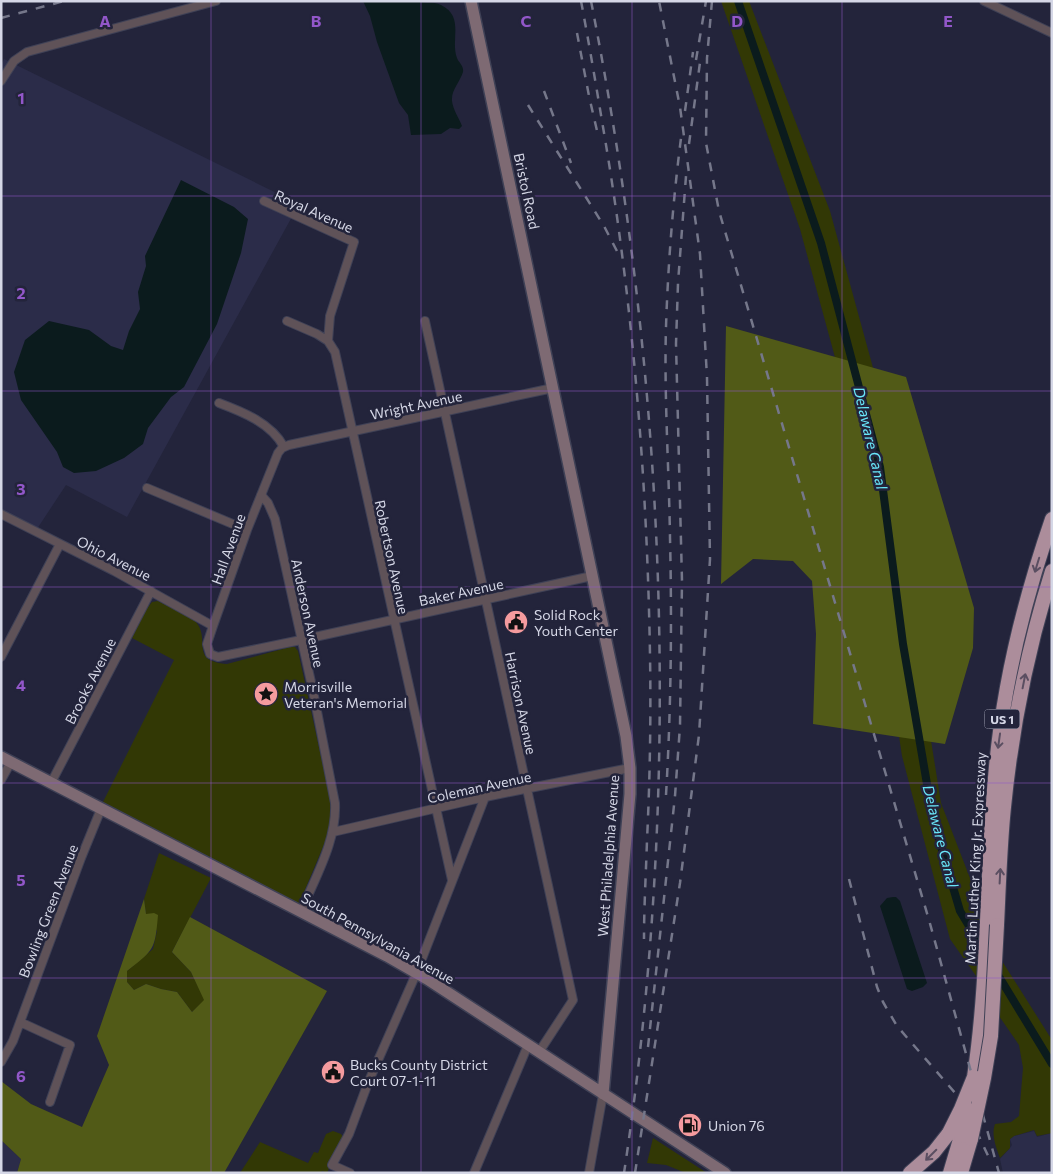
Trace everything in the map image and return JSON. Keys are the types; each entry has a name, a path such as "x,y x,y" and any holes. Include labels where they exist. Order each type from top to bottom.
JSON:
{"highway":[{"name":"Martin Luther King Jr. Expressway","path":"962,1173 966,1157 960,1136 981,1098 990,1043 992,803 1001,720 1021,618 1052,519"},
{"name":"Martin Luther King Jr. Expressway","path":"950,1173 960,1136 961,1109 974,1077 1012,749 1027,667 1039,614 1052,571"},
{"path":"910,1173 934,1152 960,1136"}],"main road":[{"name":"Bristol Road","path":"471,1 552,388"},
{"name":"West Philadelphia Avenue","path":"552,388 626,736 630,768 630,804 602,1094"},
{"name":"South Pennsylvania Avenue","path":"6,759 387,956 427,979 724,1173"}],"street":[{"path":"1,81 14,61 27,52 216,1"},
{"path":"984,1 1052,33"},
{"name":"Royal Avenue","path":"264,202 354,243"},
{"name":"Robertson Avenue","path":"354,243 330,316 328,340 335,352 452,880"},
{"path":"287,321 328,340"},
{"name":"Harrison Avenue","path":"425,321 573,1000 539,1052"},
{"name":"Wright Avenue","path":"284,447 552,388"},
{"path":"219,403 269,428 284,447"},
{"name":"Hall Avenue","path":"218,657 210,654 207,649 213,626 247,530 278,453 284,447"},
{"path":"147,488 247,530"},
{"name":"Anderson Avenue","path":"261,495 268,503 275,519 335,803 336,814 333,832 301,912"},
{"name":"Ohio Avenue","path":"1,514 151,591 213,626"},
{"path":"1,657 60,544"},
{"name":"Baker Avenue","path":"218,657 592,576"},
{"name":"Brooks Avenue","path":"51,783 151,591"},
{"path":"1,780 6,759"},
{"name":"Coleman Avenue","path":"333,832 485,797 630,768"},
{"path":"350,1173 332,1164 349,1134 368,1083 416,974 485,797"},
{"name":"Bowling Green Avenue","path":"1,1062 8,1051 20,1022 101,809"},
{"path":"20,1022 70,1045 50,1102"},
{"path":"474,1173 528,1045"},
{"path":"589,1173 602,1094"}],"shaded area":[{"path":"363,1 435,3 448,10 453,16 455,22 455,51 463,70 452,97 454,108 462,126 459,129 450,128 441,134 411,135 408,115 399,103 377,42 370,16"},
{"path":"4,59 299,204 127,517 66,485 35,532 1,514 1,65"},
{"path":"181,180 234,207 248,219 241,253 217,324 184,387 171,397 148,428 143,444 124,458 96,471 74,473 63,467 57,452 21,400 14,372 25,340 49,321 89,330 111,346 123,350 129,331 140,309 138,292 146,266 145,256"},
{"path":"896,897 900,901 927,983 923,987 912,991 907,989 880,906 887,898"},
{"path":"1034,1131 1037,1137 1052,1133 1052,1173 1003,1173 1000,1159 1012,1145 1010,1139 1014,1136"},
{"path":"1,1140 21,1159 17,1173 1,1173"}],"green space":[{"path":"721,1 749,1 830,211 875,375 941,803 1002,961 1052,1040 1052,1133 1037,1136 1034,1130 1014,1136 1010,1139 1010,1148 1000,1158 994,1137 995,1124 1011,1122 1019,1116 1023,1068 1019,1045 999,1016 1000,1010 950,939 902,756 870,545 842,383 800,229"},
{"path":"726,326 906,377 974,608 973,648 945,744 813,724 816,634 812,581 793,561 753,559 721,584"},
{"path":"158,601 184,613 196,622 202,636 204,654 208,659 215,662 227,664 290,647 295,647 298,651 330,798 332,816 328,835 299,904 103,802 174,660 132,638 145,611 152,602"},
{"path":"159,853 211,878 172,952 191,972 205,1000 192,1012 177,992 146,984 134,990 127,982 127,971 153,949 157,931 146,914 144,899"},
{"path":"144,899 146,914 154,913 158,915 157,927 152,948 127,971 127,982 134,990 146,984 177,992 192,1012 204,1000 191,972 172,952 190,917 327,991 224,1173 17,1173 21,1159 1,1140 1,1081 31,1104 82,1127 109,1065 97,1036"},
{"path":"333,1131 341,1134 343,1137 327,1173 322,1171 321,1173 240,1173 260,1142 308,1163 314,1152 318,1153 326,1134"},
{"path":"653,1138 707,1173 686,1173 666,1165 647,1163"}],"waterway":[{"name":"Delaware Canal","path":"738,1 821,243 880,467 903,644 933,819 960,911 978,941"},
{"name":"Delaware Canal","path":"998,975 1052,1064"}],"railway":[{"path":"1,18 64,1"},
{"path":"581,1 614,193 623,258 642,456 646,522 650,678 650,770 644,939"},
{"path":"591,1 617,146 637,292 650,439 658,586 660,733 654,880 643,1027 624,1173"},
{"path":"635,1173 680,883 699,735 710,559 707,377 700,254 680,107 659,1"},
{"path":"696,60 706,1"},
{"path":"712,1 707,58 706,143 719,211 929,920 999,1173"},
{"path":"577,33 598,135"},
{"path":"685,111 693,52"},
{"path":"689,144 701,55"},
{"path":"544,91 571,163"},
{"path":"528,105 604,226 619,255"},
{"path":"666,795 671,634 666,327 671,232 681,138"},
{"path":"648,1047 675,796 680,726 682,581 676,344 678,283 686,176"},
{"path":"849,879 877,987 883,1002 897,1026 963,1102 990,1160"}],"place":[{"name":"Solid Rock Youth Center","path":"516,622"},
{"name":"Morrisville Veteran's Memorial","path":"266,694"},
{"name":"Bucks County District Court 07-1-11","path":"333,1072"},
{"name":"Union 76","path":"690,1125"}]}
